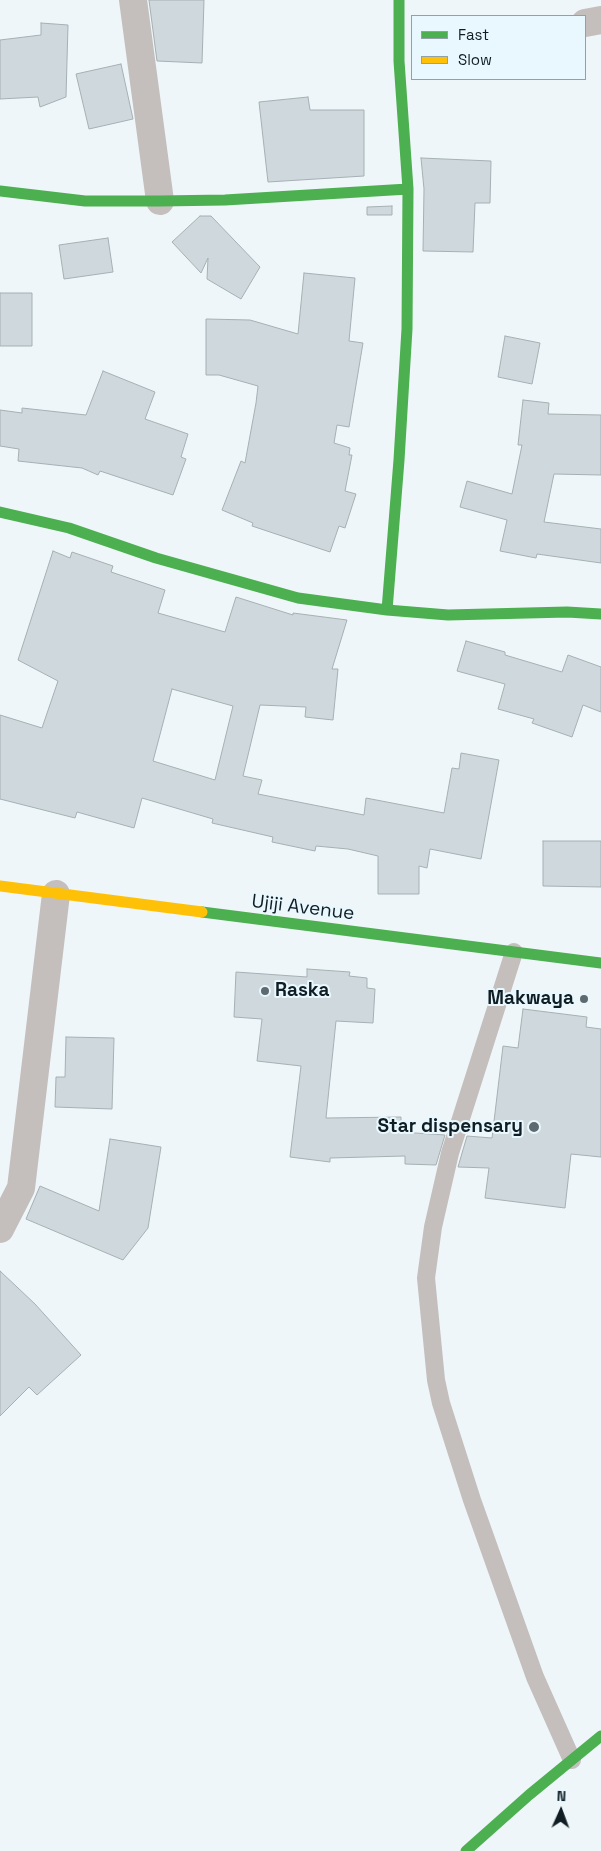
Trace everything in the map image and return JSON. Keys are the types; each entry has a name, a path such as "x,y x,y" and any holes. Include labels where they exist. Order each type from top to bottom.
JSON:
{"main road":[{"path":"387,610 400,460 407,329 408,188 406,60 399,0"},
{"path":"0,192 85,201 160,201 225,200 408,188"},
{"path":"0,512 69,528 156,558 298,598 387,610 448,615 568,612 601,614"},
{"name":"Ujiji Avenue","path":"0,886 601,963"},
{"path":"466,1851 529,1795 601,1736"}],"street":[{"path":"133,0 160,201"},
{"path":"586,23 601,20"},
{"path":"0,1230 21,1188 56,894"}],"lane":[{"path":"514,952 450,1153 433,1227 426,1278 436,1380 441,1403 472,1500 535,1677 572,1760"}],"building":[{"path":"149,0 204,0 202,63 157,61"},
{"path":"41,23 68,25 66,97 40,107 38,97 0,99 0,40 41,35"},
{"path":"121,64 133,119 89,129 76,74"},
{"path":"308,97 310,110 364,110 364,176 268,182 259,102"},
{"path":"421,158 491,161 490,203 475,203 473,252 423,251 424,189"},
{"path":"392,206 392,215 367,215 367,207"},
{"path":"200,216 211,216 260,267 241,299 207,279 208,258 201,273 172,242"},
{"path":"108,238 113,272 64,279 59,245"},
{"path":"304,273 355,278 349,341 363,343 349,427 337,425 334,443 350,448 349,455 352,455 345,491 356,494 345,528 339,526 330,552 252,526 253,523 222,510 241,461 245,463 258,386 219,375 206,375 206,319 250,320 298,334"},
{"path":"0,293 32,293 32,346 0,346"},
{"path":"505,336 540,343 532,384 498,377"},
{"path":"103,371 155,392 145,419 188,434 181,457 186,459 173,495 100,471 98,475 82,468 18,461 19,449 0,446 0,410 22,413 22,408 86,415"},
{"path":"523,400 549,403 548,414 601,415 601,475 554,474 544,522 601,529 601,563 537,554 536,558 500,551 507,520 460,507 467,481 512,494 522,445 518,445"},
{"path":"53,551 70,558 72,552 113,566 111,572 165,590 158,613 225,632 236,597 293,615 293,613 347,620 332,669 338,669 333,720 305,717 306,707 260,705 243,776 262,780 258,794 364,815 366,798 444,813 452,768 459,769 461,753 499,760 481,859 430,849 427,868 419,866 419,894 378,894 378,856 348,849 316,846 315,851 272,842 273,837 212,823 213,819 142,798 134,828 77,812 75,818 0,799 0,715 42,728 58,681 18,660","holes":["172,689 233,706 215,780 153,761"]},
{"path":"466,641 505,652 505,655 562,672 568,655 601,667 601,712 583,705 572,737 532,723 534,719 498,709 505,684 457,671"},
{"path":"543,841 601,841 601,887 543,886"},
{"path":"307,969 350,972 349,976 367,978 367,988 375,989 373,1023 336,1021 326,1118 401,1117 401,1132 445,1135 436,1165 405,1164 405,1156 330,1158 330,1162 290,1157 301,1066 257,1061 262,1019 234,1017 236,972 307,977"},
{"name":"Star dispensary","path":"523,1009 587,1017 586,1027 601,1029 601,1157 571,1154 565,1208 485,1198 489,1168 458,1167 467,1136 492,1138 503,1046 518,1048"},
{"path":"66,1037 114,1038 112,1109 55,1107 56,1077 65,1077"},
{"path":"110,1139 161,1147 148,1228 123,1260 26,1219 40,1186 99,1211"},
{"path":"0,1271 35,1304 81,1355 37,1395 29,1387 0,1416"}],"traffic: fast":[{"path":"387,610 407,329 408,189 399,61 399,0"},
{"path":"0,191 85,201 160,201 225,200 408,189"},
{"path":"0,512 69,528 156,558 298,598 387,610 448,615 567,612 601,614"},
{"path":"202,912 601,963"},
{"path":"466,1851 529,1795 601,1736"}],"traffic: slow":[{"path":"0,886 202,912"}],"place":[{"name":"Raska","path":"265,991"},
{"name":"Makwaya","path":"584,999"},
{"name":"Star dispensary","path":"534,1127"}]}
